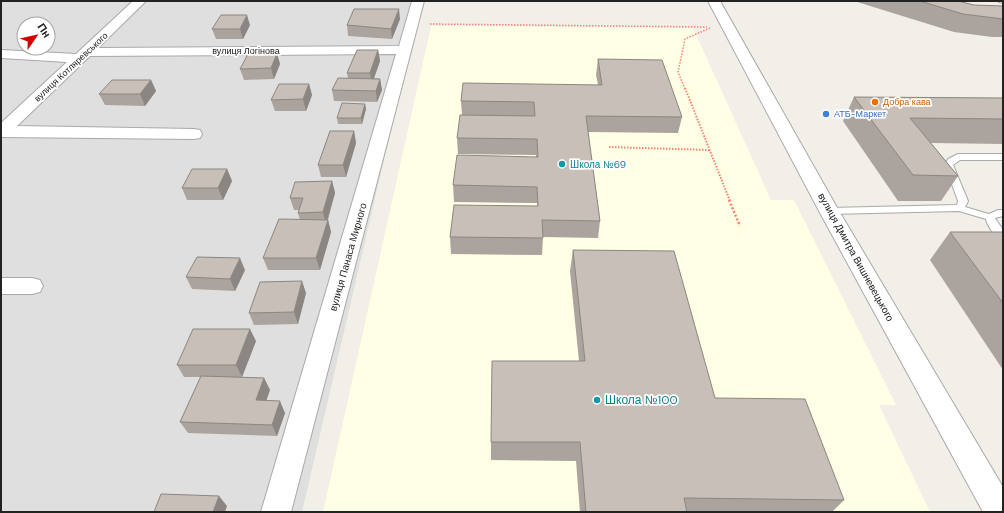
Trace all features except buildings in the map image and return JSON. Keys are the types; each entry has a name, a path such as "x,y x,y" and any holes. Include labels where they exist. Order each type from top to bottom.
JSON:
{"street":[{"name":"вулиця Котляревського","path":"2,131 140,1"},
{"name":"вулиця Панаса Мирного","path":"276,512 418,1"},
{"name":"вулиця Дмитра Вишневецького","path":"714,1 829,211 1000,512"},
{"name":"вулиця Логінова","path":"1,54 83,55 405,50"},
{"path":"2,131 194,134"},
{"path":"1,286 32,286"}],"lane":[{"path":"959,208 963,201 951,174 949,165 952,161 958,157 1003,157"},
{"path":"829,211 959,208 990,217 998,213 1003,213"},
{"path":"990,217 991,222 1003,237"}],"path":[{"path":"412,24 714,27 685,39 678,72 740,226"},
{"path":"609,147 709,150"}],"shaded area":[{"path":"1,1 421,1 302,512 1,512"},
{"path":"431,26 693,28 771,200 794,200 896,405 879,405 930,512 323,512"}],"place":[{"name":"Добра кава","path":"875,102"},
{"name":"АТБ-Маркет","path":"826,114"},
{"name":"Школа №69","path":"562,164"},
{"name":"Школа №100","path":"597,400"}]}
